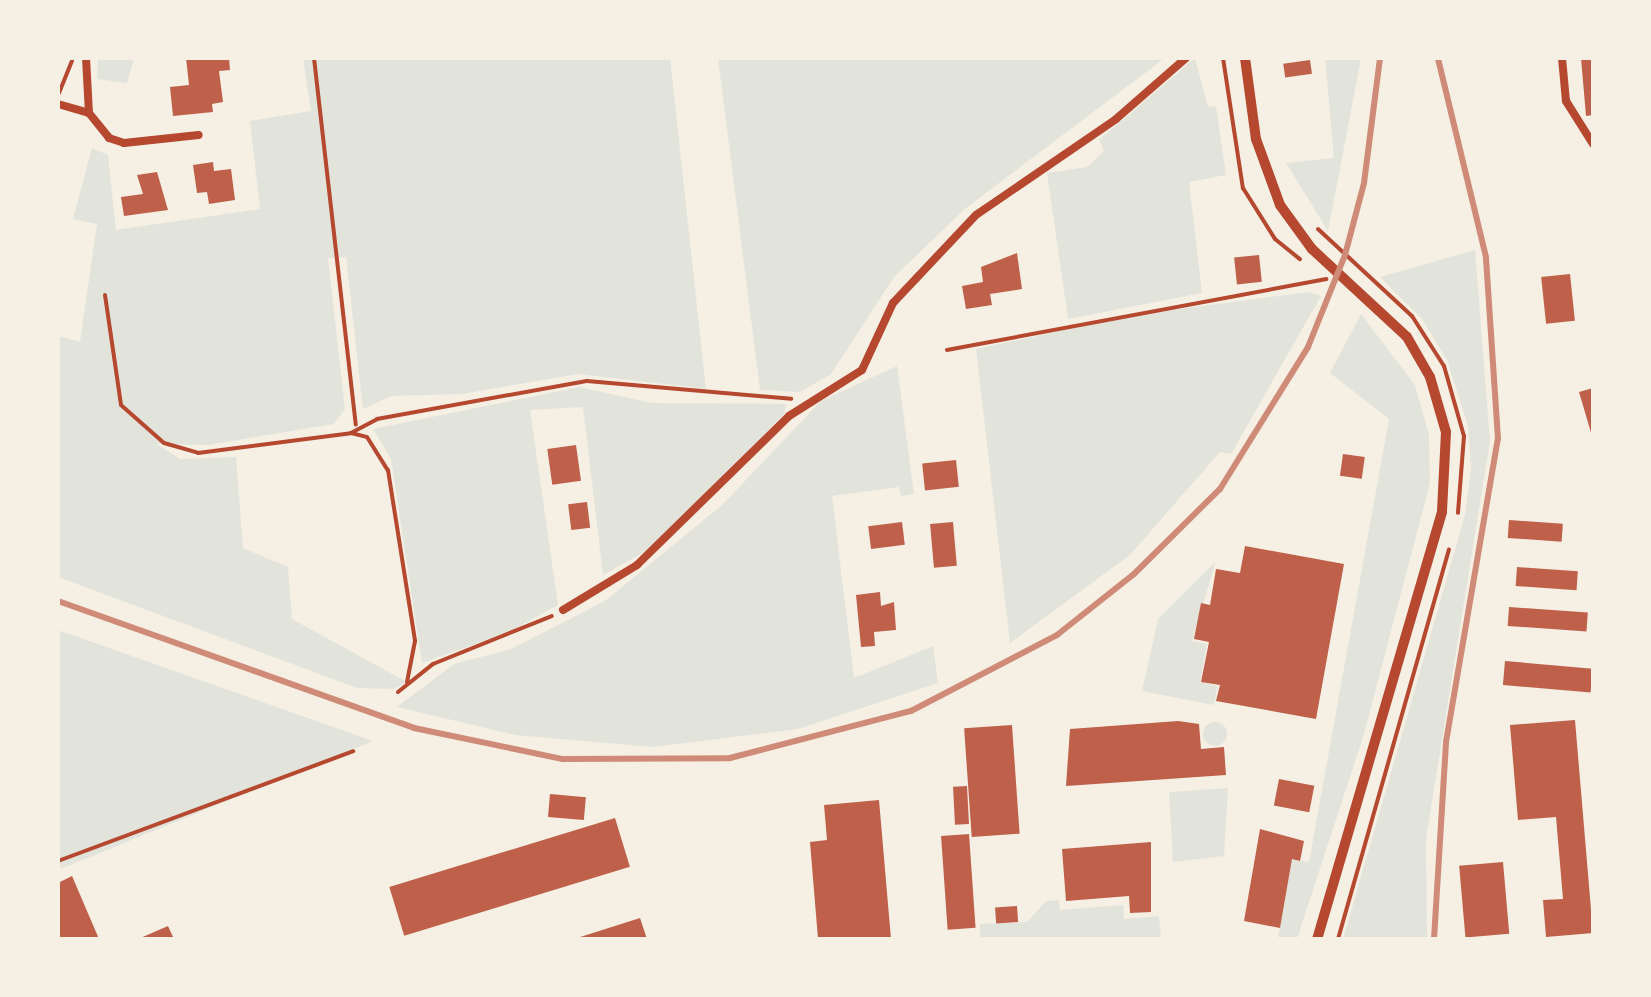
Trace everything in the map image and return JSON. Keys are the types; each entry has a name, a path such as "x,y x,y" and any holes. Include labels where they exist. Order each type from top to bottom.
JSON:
{"street":[{"path":"86,58 89,113 103,133 124,143 199,135"},
{"path":"563,610 656,550 811,399 862,370 893,303 953,236 1116,119 1186,58"},
{"path":"1245,58 1266,175 1287,217 1333,268 1391,319 1422,361 1443,415 1448,467 1434,543 1317,939"},
{"path":"1562,58 1566,101 1593,144"},
{"path":"58,104 89,113"}],"path":[{"path":"58,96 72,58"},
{"path":"314,58 356,425 351,433"},
{"path":"1223,58 1243,188 1275,239 1308,264"},
{"path":"1314,224 1412,316 1444,366 1464,436 1455,525"},
{"path":"947,350 1326,280 1333,268"},
{"path":"1318,273 1333,286"},
{"path":"105,295 121,405 164,443 198,453 351,433 367,437 388,470 415,641 407,682"},
{"path":"356,425 587,381 811,399"},
{"path":"1338,939 1452,538"},
{"path":"398,692 433,664 563,610"},
{"path":"58,861 353,751"}],"shaded area":[{"path":"98,58 134,58 127,83 97,79"},
{"path":"303,58 670,58 706,389 578,374 462,394 392,396 363,409 346,257 328,258 345,409 334,424 208,445 157,444 180,459 236,457 243,548 288,567 292,619 407,682 393,689 357,688 58,577 58,336 80,342 97,224 73,219 92,148 108,155 116,230 260,209 250,121 311,111"},
{"path":"718,58 1165,58 966,208 894,277 831,374 800,392 760,390"},
{"path":"1195,58 1208,107 1216,106 1226,175 1189,182 1202,293 1068,319 1047,173 1087,167 1104,151 1099,140"},
{"path":"1325,58 1361,59 1328,231 1286,163 1334,158"},
{"path":"1475,250 1490,441 1426,839 1427,939 1343,939 1465,515 1471,469 1468,426 1447,360 1422,319 1380,277"},
{"path":"1308,292 1321,296 1231,454 1220,452 1130,555 1010,643 976,349 1134,315"},
{"path":"1361,314 1415,385 1429,435 1430,483 1364,734 1297,939 1278,939 1292,859 1309,862 1389,419 1330,373"},
{"path":"897,366 914,494 901,496 899,487 832,496 854,678 933,646 938,683 798,729 653,747 515,735 397,707 454,664 511,649 605,601 722,505 821,401"},
{"path":"579,387 652,403 786,404 784,414 648,550 603,575 583,407 530,410 558,605 509,632 422,663 391,459 373,429"},
{"path":"1216,561 1192,641 1207,644 1200,682 1217,686 1214,705 1142,691 1158,619"},
{"path":"58,630 373,741 58,870"},
{"path":"1215,722 1224,725 1227,734 1224,743 1215,746 1206,743 1203,734 1206,725"},
{"path":"1228,788 1224,856 1173,862 1169,792"},
{"path":"1059,900 1060,910 1123,905 1124,919 1159,916 1161,939 980,939 980,924 1027,922 1046,901"}],"building":[{"path":"186,58 229,58 230,70 219,71 223,102 212,104 213,112 173,116 170,87 189,85"},
{"path":"1581,58 1593,58 1593,115 1586,116"},
{"path":"1310,60 1312,74 1285,78 1283,64"},
{"path":"213,162 214,171 231,169 235,200 209,204 207,192 197,193 193,165"},
{"path":"157,172 168,210 124,216 121,197 143,194 137,175"},
{"path":"1017,253 1022,289 990,294 992,305 966,309 962,286 983,282 981,267"},
{"path":"1259,255 1262,282 1237,284 1234,258"},
{"path":"1570,274 1575,321 1546,324 1541,277"},
{"path":"1593,388 1593,436 1592,436 1579,392"},
{"path":"576,445 581,481 552,485 547,449"},
{"path":"1343,454 1365,457 1362,479 1340,476"},
{"path":"956,460 959,487 925,490 922,464"},
{"path":"587,502 590,528 571,530 568,504"},
{"path":"1509,520 1563,524 1562,542 1508,538"},
{"path":"902,522 905,545 871,549 868,526"},
{"path":"953,522 957,566 934,568 930,524"},
{"path":"1245,546 1344,564 1316,719 1216,701 1220,685 1201,682 1209,642 1194,639 1201,603 1210,605 1216,569 1240,573"},
{"path":"1517,567 1578,571 1577,590 1516,586"},
{"path":"880,592 881,606 894,602 896,630 874,632 875,646 861,647 856,595"},
{"path":"1509,607 1588,613 1586,631 1508,626"},
{"path":"1505,661 1593,669 1591,693 1503,685"},
{"path":"1575,720 1593,933 1546,937 1543,900 1563,899 1556,817 1518,820 1510,725"},
{"path":"1178,721 1199,724 1201,749 1224,747 1226,775 1066,786 1070,729"},
{"path":"1012,725 1020,834 972,837 964,728"},
{"path":"1279,779 1314,786 1309,812 1274,806"},
{"path":"967,786 969,824 955,825 953,787"},
{"path":"550,794 586,797 584,820 548,817"},
{"path":"879,800 891,939 818,939 810,842 827,840 824,805"},
{"path":"615,818 630,867 404,936 389,887"},
{"path":"1260,829 1304,841 1300,861 1292,859 1280,928 1244,921"},
{"path":"969,834 976,928 948,930 941,836"},
{"path":"1151,842 1151,912 1130,913 1129,896 1066,901 1062,849"},
{"path":"1503,862 1509,934 1465,938 1459,866"},
{"path":"72,876 99,939 58,939 58,883"},
{"path":"1017,906 1018,922 996,923 995,908"},
{"path":"640,918 647,939 577,939 577,938"},
{"path":"168,926 174,939 138,939"}],"railway":[{"path":"58,601 414,728 563,759 730,758 911,711 1057,635 1134,574 1220,489 1308,347 1345,255 1364,183 1380,58"},
{"path":"1434,939 1446,742 1498,439 1486,257 1438,58"}]}
